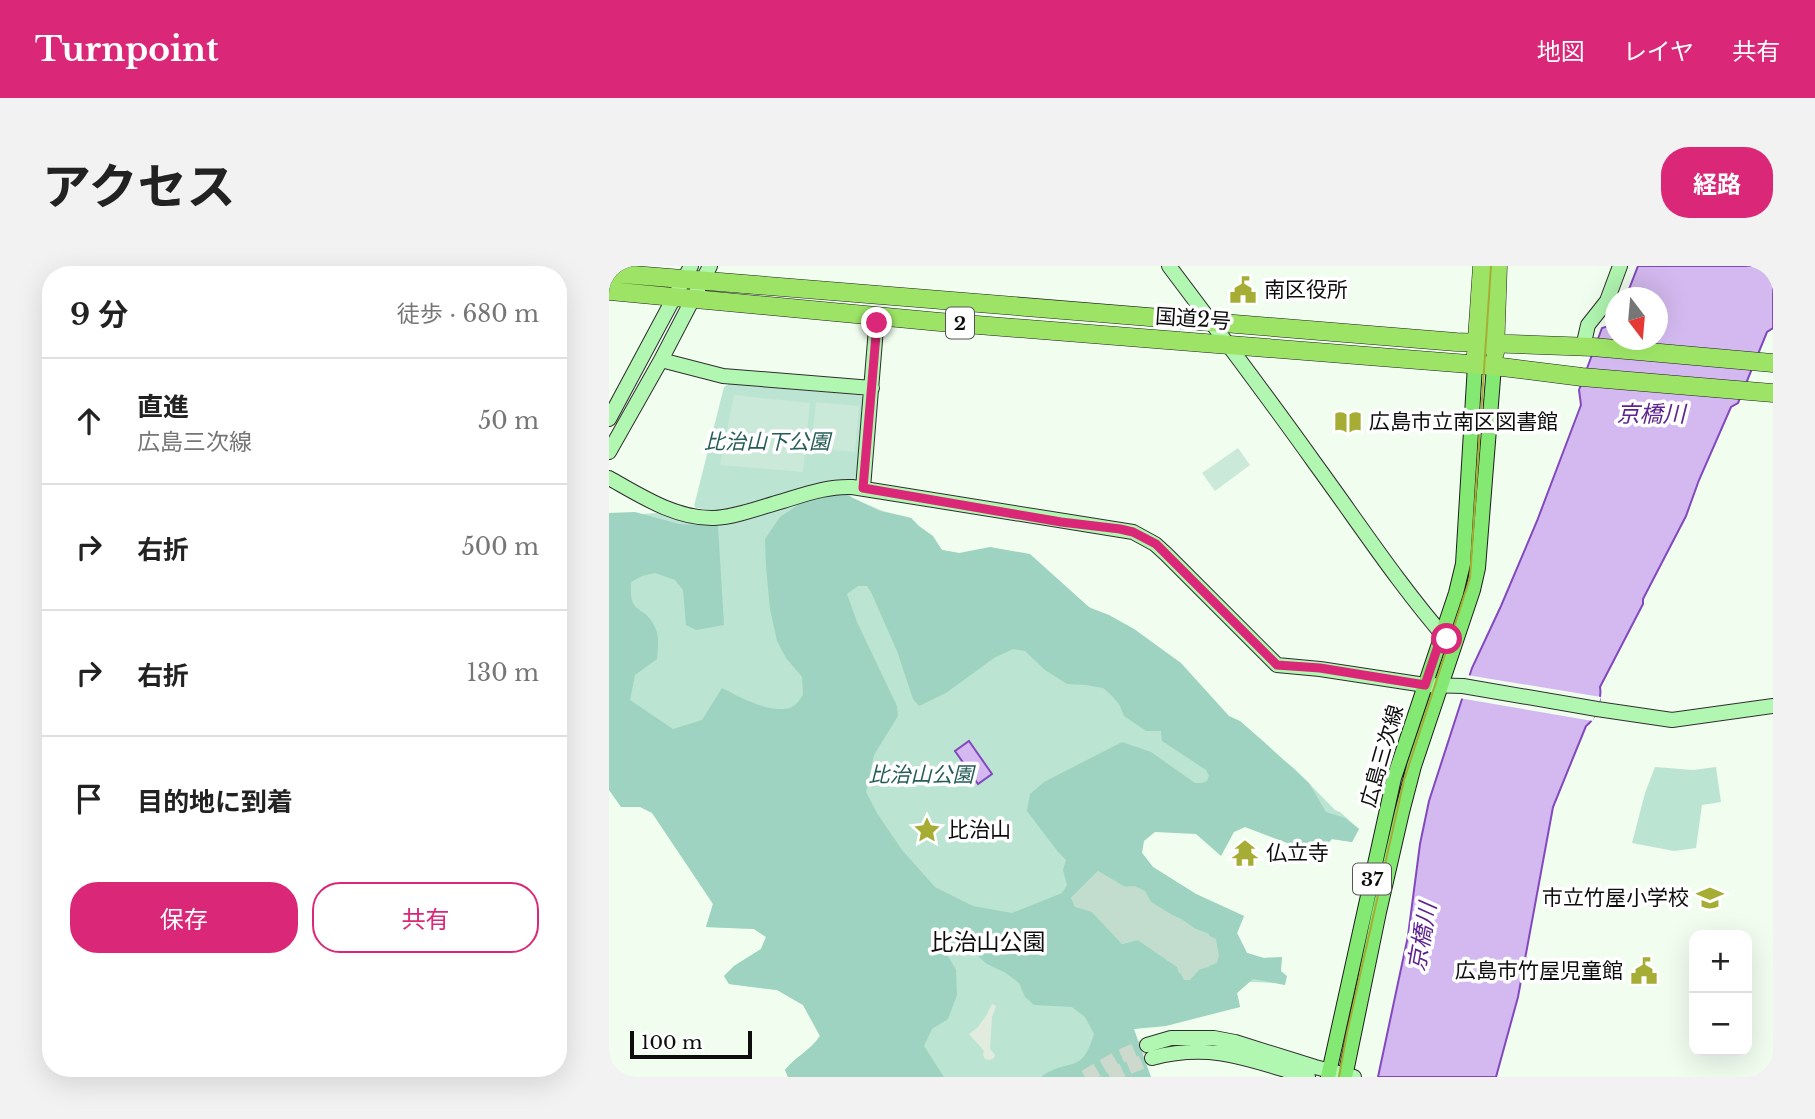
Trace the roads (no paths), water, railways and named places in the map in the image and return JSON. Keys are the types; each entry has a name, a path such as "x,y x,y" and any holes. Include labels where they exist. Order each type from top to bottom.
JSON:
{"highway":[{"path":"1482,266 1486,344 1494,366"},
{"path":"1475,365 1486,344 1498,266"},
{"name":"国道2号","path":"609,273 697,273 1486,344 1588,347 1765,362"},
{"name":"国道2号","path":"609,291 877,316 1494,366 1582,377 1773,393"}],"main road":[{"name":"広島三次線","path":"1328,1074 1394,778 1463,565 1475,365"},
{"name":"広島三次線","path":"1348,1076 1379,912 1402,812 1478,568 1494,366"}],"street":[{"path":"1169,266 1371,541 1454,647"},
{"path":"1588,347 1588,325 1607,301 1620,266"},
{"path":"609,419 697,273"},
{"path":"609,452 661,360 684,298"},
{"path":"863,488 877,316"},
{"path":"661,360 723,376 872,388"},
{"path":"609,478 654,503 706,517 734,515 825,489 841,487 863,488 1133,532 1156,544 1277,665 1320,668 1425,685 1463,686 1672,720 1773,706"},
{"path":"1308,1077 1235,1055 1212,1051 1149,1052 1171,1038 1214,1038 1235,1042 1328,1074 1348,1076"}],"water":[{"name":"京橋川","path":"1638,266 1773,266 1773,328 1767,332 1738,403 1731,407 1686,516 1600,687 1600,697 1593,719 1586,726 1553,807 1518,997 1496,1077 1378,1077 1408,936 1420,844 1429,801 1472,668 1537,521 1581,405 1579,390 1602,328 1605,327 1605,350 1668,350 1668,287 1630,287"},
{"path":"969,741 992,774 978,784 955,751"}],"tunnel":[{"path":"1085,1077 1119,1057 1147,1045"},
{"path":"1110,1077 1152,1058"}],"tram line":[{"path":"1339,1077 1404,780 1470,578 1491,266"}],"place":[{"name":"南区役所","path":"1243,290"},
{"name":"広島市立南区図書館","path":"1348,422"},
{"name":"比治山","path":"927,830"},
{"name":"仏立寺","path":"1245,853"},
{"name":"市立竹屋小学校","path":"1710,898"},
{"name":"広島市竹屋児童館","path":"1644,971"}],"district":[{"name":"比治山公園","path":"988,942"}],"park label":[{"name":"比治山下公園","path":"767,442"}]}
